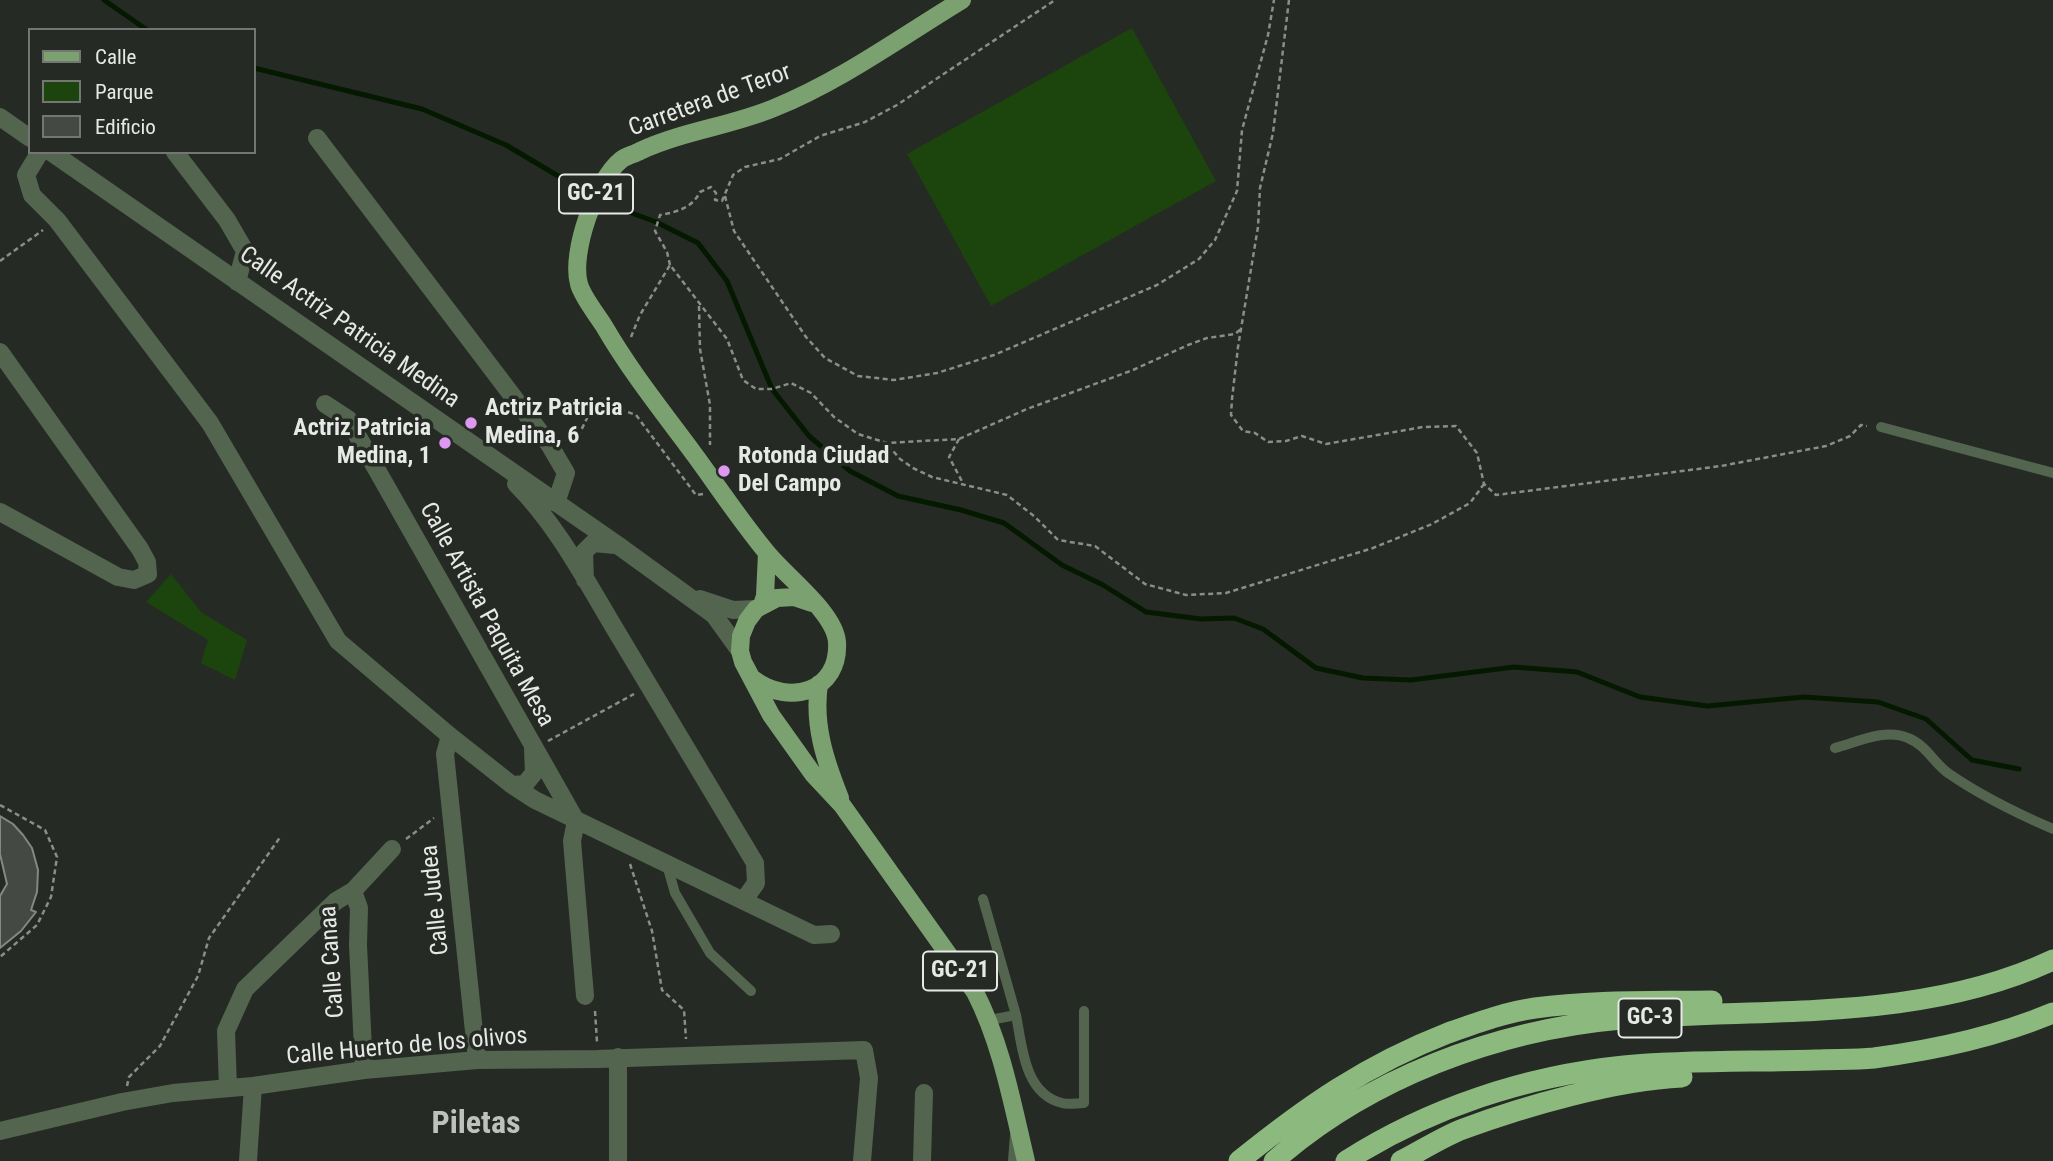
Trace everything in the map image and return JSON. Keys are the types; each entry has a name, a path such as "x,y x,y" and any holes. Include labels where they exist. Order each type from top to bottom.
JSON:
{"highway":[{"name":"GC-3","path":"1274,1161 1297,1141 1364,1098 1420,1070 1483,1047 1545,1031 1620,1020 1878,1006 1961,992 2053,960"},
{"path":"1239,1161 1283,1125 1347,1081 1403,1051 1480,1021 1533,1008 1580,1003 1782,1000 1878,1006"},
{"name":"GC-3","path":"1346,1161 1380,1139 1436,1113 1489,1094 1553,1076 1626,1066 1872,1058 1953,1045 2027,1024 2053,1013"},
{"path":"1401,1161 1461,1130 1542,1104 1620,1085 1677,1077 1795,1074 1872,1058"}],"main road":[{"name":"Carretera de Teror","path":"767,553 620,353 579,284 578,244 599,188 621,160 657,143 773,109 818,88 962,0"},
{"path":"740,651 744,628 759,607 766,586 767,553"},
{"name":"GC-21","path":"767,553 823,611 832,624 837,640 836,656 830,671 819,684 817,703 823,754 842,804"},
{"path":"759,607 777,598 794,597 810,601 823,611"},
{"name":"GC-21","path":"740,651 771,715 813,774 842,804 975,992 990,1020 1026,1161"},
{"path":"754,679 779,694 807,691 819,684"}],"street":[{"path":"0,117 28,137"},
{"path":"317,138 549,444 566,474 556,503"},
{"path":"39,154 26,175 32,195 57,220 210,423 338,641 450,736 535,800 814,935 831,934"},
{"name":"Calle Actriz Patricia Medina","path":"54,154 619,545 714,615 740,651"},
{"path":"178,154 227,220 245,251 237,282"},
{"path":"0,352 140,548 147,562 148,575 134,580 118,577 0,512"},
{"name":"Calle Artista Paquita Mesa","path":"325,404 348,419 576,821"},
{"path":"484,452 532,500 585,580 755,863 756,883 744,900"},
{"path":"585,580 584,552 593,543 619,545"},
{"name":"Calle Actriz Patricia Medina","path":"687,595 733,610 759,607"},
{"name":"Calle Judea","path":"450,736 445,754 477,1060"},
{"name":"Calle Artista Paquita Mesa","path":"512,785 526,784 534,773 533,749"},
{"path":"576,821 572,841 585,996"},
{"path":"228,1088 226,1031 245,989 337,901 353,891 392,849"},
{"name":"Calle Canaa","path":"353,891 359,908 358,945 364,1070"},
{"name":"Calle Huerto de los olivos","path":"0,1131 122,1102 173,1093 253,1086 364,1070 477,1060 864,1051 869,1078 862,1161"},
{"path":"618,1058 618,1161"},
{"path":"248,1161 253,1086"},
{"path":"922,1161 924,1093"}],"lane":[{"path":"1881,427 2053,473"},
{"path":"1835,748 1885,734 1907,737 1922,746 1945,771 2002,806 2053,829"},
{"path":"667,864 675,893 710,953 751,990"},
{"path":"983,899 1016,1015 1029,1074 1045,1094 1062,1103 1084,1103 1084,1011"},
{"path":"990,1020 1016,1015"},
{"path":"1013,1161 1016,1121"}],"path":[{"path":"1055,0 897,106 865,122 820,136 780,159 744,167 733,175 722,201 715,200 716,193 711,187 700,192 695,202 677,212 660,215 655,231 667,252 670,265 727,340 743,380 756,389 772,390 791,383 811,393 834,417 858,434 887,443 959,439 1027,409 1133,370 1188,345 1207,338 1235,334 1241,329"},
{"path":"725,196 734,231 806,337 825,358 858,376 894,380 937,373 994,355 1157,285 1199,259 1215,240 1237,191 1242,130 1268,35 1274,0"},
{"path":"1289,0 1273,133 1260,188 1258,227 1232,399 1231,415 1243,431 1255,433 1268,442 1303,436 1326,444 1423,427 1456,426 1478,453 1484,484 1496,495 1658,475 1826,446 1850,436 1861,425 1881,427"},
{"path":"0,261 57,220"},
{"path":"620,353 634,333 640,315 670,265"},
{"path":"959,439 949,457 964,485"},
{"path":"887,443 913,468 932,477 1007,495 1034,516 1058,540 1096,546 1145,584 1186,595 1226,593 1373,548 1433,524 1469,503 1484,484"},
{"path":"533,749 649,686"},
{"path":"0,805 45,830 57,857 51,897 37,925 0,957"},
{"path":"392,849 451,806"},
{"path":"122,1102 129,1077 160,1046 198,976 209,938 281,836"},
{"path":"624,844 652,931 662,990 684,1010 688,1055"},
{"path":"585,996 596,1013 597,1059"}],"green space":[{"path":"1132,28 1216,181 991,306 907,154"},
{"path":"171,574 201,612 247,640 235,680 201,663 208,640 146,602"}],"building":[{"path":"0,816 13,824 23,835 32,848 38,870 37,892 31,910 36,912 21,931 0,948 0,896 7,884 0,854"}],"waterway":[{"path":"104,0 144,28"},
{"path":"256,68 422,109 506,145 580,189"},
{"path":"610,205 656,222 698,243 727,281 772,389 809,436 850,471 898,496 1004,523 1062,565 1103,585 1146,612 1201,619 1234,618 1263,629 1316,668 1363,678 1411,680 1514,667 1577,672 1640,697 1707,706 1804,697 1878,702 1926,719 1972,760 2019,769"}],"place":[{"name":"Actriz Patricia Medina, 6","path":"471,423"},
{"name":"Actriz Patricia Medina, 1","path":"445,443"},
{"name":"Rotonda Ciudad Del Campo","path":"724,471"}],"district":[{"name":"Piletas","path":"476,1125"}]}
